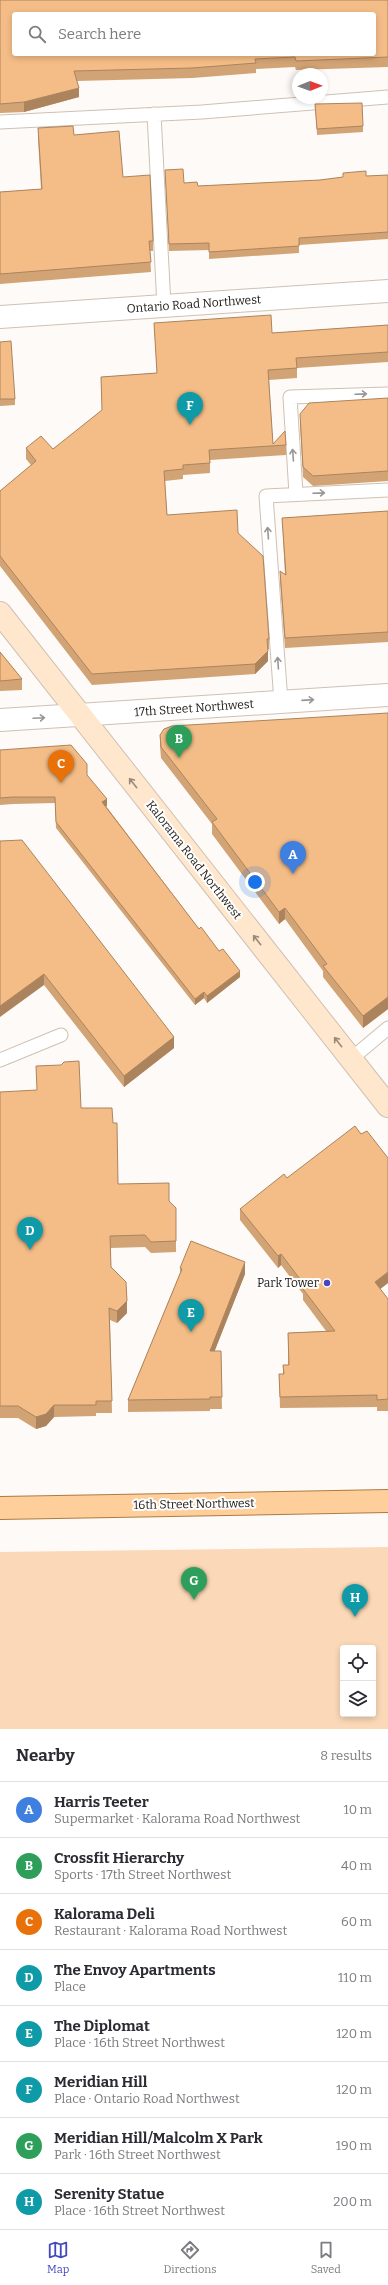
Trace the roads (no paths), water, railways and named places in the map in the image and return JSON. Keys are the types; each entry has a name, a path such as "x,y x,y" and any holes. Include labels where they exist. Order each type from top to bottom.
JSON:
{"main road":[{"name":"16th Street Northwest","path":"0,1508 388,1501"}],"street":[{"name":"Ontario Road Northwest","path":"0,317 388,291"},
{"name":"Kalorama Road Northwest","path":"0,613 388,1106"},
{"name":"17th Street Northwest","path":"0,720 81,716 388,695"}],"lane":[{"path":"0,122 154,114 388,96"},
{"path":"154,114 164,306"},
{"path":"296,494 290,397 388,394"},
{"path":"281,702 266,496 388,490"},
{"path":"351,1059 388,1028"},
{"path":"0,1060 61,1035"}],"place":[{"name":"Meridian Hill","path":"190,425"},
{"name":"Crossfit Hierarchy","path":"179,758"},
{"name":"Kalorama Deli","path":"61,783"},
{"name":"Harris Teeter","path":"293,874"},
{"name":"The Envoy Apartments","path":"30,1250"},
{"name":"Park Tower","path":"327,1283"},
{"name":"The Diplomat","path":"191,1332"},
{"name":"Meridian Hill/Malcolm X Park","path":"194,1600"},
{"name":"Serenity Statue","path":"355,1617"}]}
